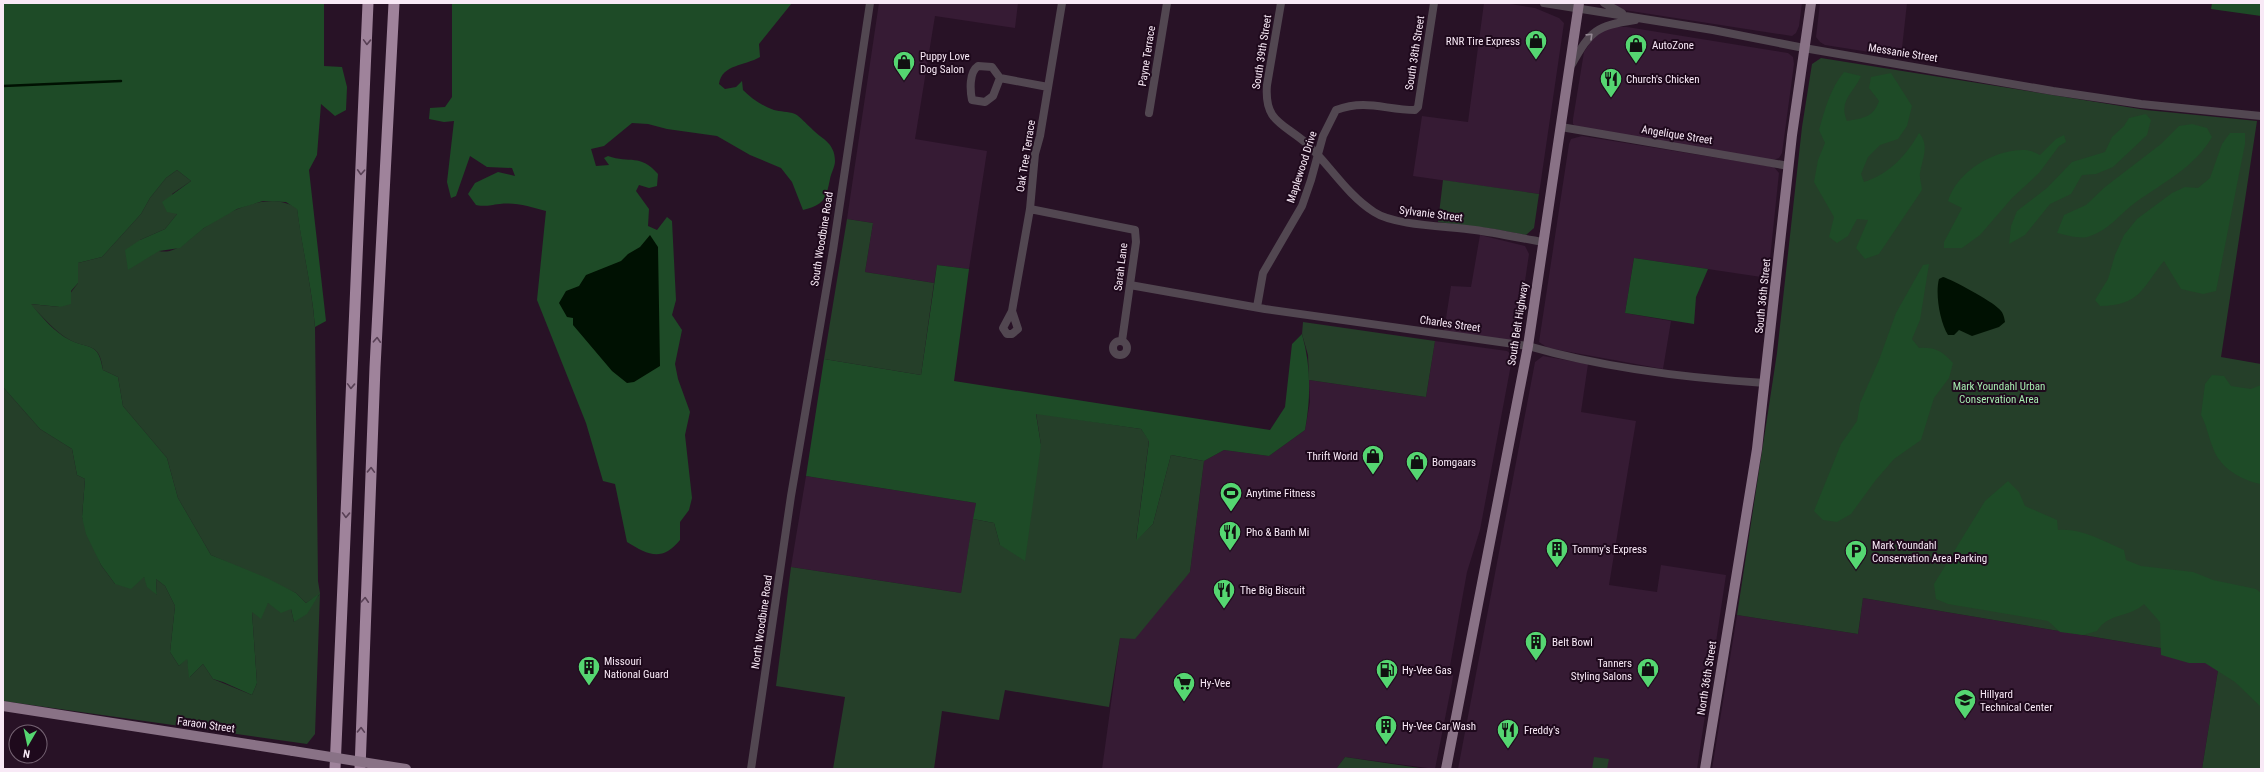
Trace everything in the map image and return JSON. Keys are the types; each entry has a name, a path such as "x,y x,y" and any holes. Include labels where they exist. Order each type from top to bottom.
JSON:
{"highway":[{"path":"335,769 368,3"},
{"path":"360,769 375,368 394,3"}],"main road":[{"name":"South 36th Street","path":"1734,591 1757,449 1789,166 1811,3"},
{"name":"South Belt Highway","path":"1446,769 1528,346 1579,6"},
{"name":"North 36th Street","path":"1705,769 1734,591"},
{"name":"Faraon Street","path":"3,706 406,769"}],"street":[{"name":"South Woodbine Road","path":"794,479 833,250 870,3"},
{"name":"Oak Tree Terrace","path":"1012,312 1030,209 1035,154 1062,3"},
{"name":"Payne Terrace","path":"1149,113 1167,3"},
{"name":"South 39th Street","path":"1281,3 1266,98 1269,109 1282,126 1306,143 1317,155"},
{"name":"South 38th Street","path":"1418,107 1434,3"},
{"name":"Messanie Street","path":"1544,3 1579,6 1641,19 1804,48 2134,103 2261,116"},
{"path":"1604,3 1615,10 1641,19"},
{"path":"1569,68 1592,33 1609,24 1641,19"},
{"path":"1000,78 989,100 976,102 972,100 970,91 974,68 978,66 992,67 1000,78 1048,87"},
{"name":"Maplewood Drive","path":"1257,307 1263,273 1302,206 1317,155 1328,124 1336,110 1358,105 1372,104 1408,110 1415,110 1418,107"},
{"name":"Angelique Street","path":"1560,128 1789,166"},
{"name":"Sylvanie Street","path":"1317,155 1352,195 1374,213 1400,221 1476,230 1543,242"},
{"name":"Sarah Lane","path":"1030,209 1135,230 1136,242 1122,341"},
{"name":"Charles Street","path":"1130,285 1257,307 1528,346 1554,353 1647,371 1765,382"},
{"name":"North Woodbine Road","path":"751,769 794,479"}],"shaded area":[{"path":"879,3 1018,3 1015,28 935,16 915,139 987,151 969,269 937,265 934,283 865,272 873,223 847,219"},
{"path":"1484,3 1504,3 1535,8 1559,18 1564,23 1539,194 1413,176 1422,116 1468,122"},
{"path":"1610,3 1802,3 1799,26 1796,33 1792,36 1624,10"},
{"path":"1820,3 1907,3 1901,57 1825,45 1820,42 1816,37"},
{"path":"1612,27 1627,27 1788,53 1793,57 1794,64 1782,153 1779,158 1773,160 1576,127 1573,124 1573,119 1584,52 1596,34"},
{"path":"1582,136 1774,167 1779,173 1768,278 1634,258 1625,313 1671,321 1663,369 1548,348 1539,342 1569,144 1571,139"},
{"path":"650,235 658,247 660,366 634,382 627,383 612,371 573,325 573,318 567,317 559,303 566,291 579,286 586,275 621,261 628,254 640,247"},
{"path":"1480,235 1525,246 1529,254 1517,335 1509,341 1444,331 1451,286 1471,287"},
{"path":"1943,277 1972,291 1995,305 2004,316 2005,322 1999,327 1972,336 1959,330 1954,335 1948,335 1943,323 1938,300 1939,279"},
{"path":"1435,341 1507,351 1511,354 1512,359 1480,530 1467,572 1450,666 1453,676 1452,683 1435,769 1345,757 1336,769 1102,769 1120,638 1190,572 1204,461 1224,450 1269,456 1305,430 1310,402 1309,380 1426,397"},
{"path":"1543,356 1588,364 1581,412 1636,421 1609,585 1657,592 1661,565 1726,575 1697,769 1458,769 1535,362"},
{"path":"806,476 976,503 961,593 791,567"},
{"name":"Hillyard Technical Center","path":"1863,598 2220,658 2202,769 1712,769 1737,615 1858,634"}],"green space":[{"path":"3,3 324,3 324,66 342,67 347,87 346,110 335,116 321,104 317,155 309,170 326,321 315,327 312,297 297,209 286,202 263,201 237,209 204,228 180,248 159,251 128,270 125,250 140,240 165,229 177,214 167,212 162,202 191,181 177,170 166,178 150,198 141,214 102,257 78,263 78,283 71,291 71,304 60,307 31,304 49,324 64,337 96,350 99,354 103,370 118,377 123,406 167,458 178,498 211,555 267,578 296,593 306,603 320,593 307,614 294,622 291,609 281,613 268,603 261,619 252,612 257,683 252,695 213,679 203,664 189,678 187,659 179,666 170,652 175,606 165,586 156,579 157,595 147,587 144,577 131,589 115,584 101,565 86,534 82,517 85,479 77,475 72,449 40,429 3,387"},
{"path":"452,3 792,3 759,44 760,57 729,69 721,77 719,84 725,89 736,87 742,81 743,90 753,99 774,110 790,112 797,115 830,145 833,149 835,163 827,192 823,200 816,206 803,210 792,182 781,168 750,155 717,136 667,129 648,124 632,123 604,146 591,149 596,166 609,165 604,158 608,156 640,161 646,163 652,168 658,174 657,186 649,188 639,185 636,191 649,209 648,226 657,230 667,217 672,221 676,300 672,315 682,330 675,364 678,379 690,412 685,435 692,498 689,510 680,522 680,540 673,547 661,554 648,553 627,542 615,484 603,481 586,423 537,300 546,211 523,205 512,204 486,206 476,205 468,194 475,183 498,172 515,176 512,168 487,167 470,156 456,196 451,198 447,182 454,121 444,122 429,119 430,108 445,107 452,97"},
{"path":"2212,3 2261,3 2261,16 2211,9"},
{"name":"Mark Youndahl Urban Conservation Area","path":"1821,58 2146,110 2257,121 2221,357 2261,364 2261,769 2202,769 2220,658 1863,598 1858,634 1737,615 1777,353 1802,127 1812,64"},
{"path":"1844,72 1861,76 1848,97 1844,108 1847,121 1867,116 1877,107 1879,101 1869,88 1871,77 1891,73 1912,106 1907,126 1898,139 1880,145 1868,157 1861,174 1864,182 1873,179 1896,163 1919,133 1924,142 1925,148 1920,175 1922,190 1879,254 1865,259 1856,248 1868,220 1857,219 1848,236 1837,243 1829,237 1834,217 1814,182 1818,160 1825,143 1819,130 1835,85"},
{"path":"2146,114 2151,120 2147,135 2113,167 2096,174 2082,175 2071,194 2050,204 2025,235 2009,244 2011,226 2017,211 2047,188 2072,162 2105,152 2112,137 2124,126 2129,118"},
{"path":"2192,124 2207,128 2212,137 2205,148 2188,165 2168,181 2130,206 2103,230 2083,238 2057,233 2064,215 2086,205 2105,187 2161,144 2179,126"},
{"path":"2230,133 2245,133 2245,144 2216,291 2203,294 2181,289 2164,261 2139,294 2132,299 2114,305 2100,306 2095,300 2108,279 2115,255 2124,235 2137,219 2172,193 2185,187 2198,188 2210,178 2222,144"},
{"path":"2064,135 2066,142 2059,146 2039,173 2012,198 1980,235 1962,248 1944,248 1944,242 1962,208 1948,201 1953,190 1968,171 2002,153 2025,150 2040,155 2056,139"},
{"path":"177,170 191,181 172,194 177,214 165,229 140,240 159,251 166,252 178,248 214,221 237,209 249,205 273,201 285,203 297,208 312,297 315,327 318,581 320,594 306,603 296,593 211,555 178,498 167,458 123,406 118,377 103,370 99,354 96,350 64,337 30,304 60,307 78,283 78,263 102,257 141,214 150,198 166,178"},
{"path":"1443,180 1539,194 1534,228 1526,235 1494,229 1438,222"},
{"path":"847,219 873,223 865,272 934,283 921,375 824,359"},
{"path":"1634,258 1708,269 1696,297 1694,324 1625,313"},
{"path":"1929,264 1920,320 1912,339 1919,348 1934,349 1945,355 1953,363 1949,378 1934,398 1921,440 1894,459 1875,481 1851,514 1837,522 1823,520 1814,511 1841,444 1857,421 1860,403 1879,360 1896,313 1923,265"},
{"path":"937,265 969,269 954,381 1270,430 1285,407 1292,344 1302,334 1307,358 1309,382 1305,430 1269,456 1224,450 1204,461 1171,455 1153,524 1136,541 1149,441 1141,429 1036,414 1041,445 1025,561 1000,545 994,523 973,519 976,503 806,476 824,359 921,375"},
{"path":"1303,322 1435,341 1426,397 1309,380 1308,355 1302,334"},
{"path":"2212,375 2224,376 2231,386 2251,389 2261,385 2261,484 2246,480 2232,472 2216,455 2201,415 2205,384"},
{"path":"3,387 40,429 72,449 77,475 85,479 82,517 101,565 115,584 144,577 157,595 156,579 165,586 175,606 170,652 179,666 187,658 190,677 203,664 213,679 252,695 257,683 252,612 268,603 291,609 294,622 320,594 315,734 307,744 3,701"},
{"path":"1036,413 1141,429 1149,440 1136,540 1153,524 1171,455 1204,461 1190,572 1135,639 1120,638 1109,707 1005,690 999,720 942,711 934,769 833,769 845,697 776,686 791,567 961,593 973,519 994,523 1000,545 1041,445"},
{"path":"2008,481 2019,492 2025,506 2057,520 2058,530 2075,531 2100,539 2124,550 2126,560 2141,566 2193,572 2213,580 2256,589 2261,593 2261,707 2235,682 2205,663 2189,663 2161,655 2160,622 2144,604 2132,611 2107,621 2097,631 2083,635 2060,632 2048,621 1948,604 1936,599 1934,584 1985,501"},
{"path":"1345,757 1426,769 1336,769"},
{"path":"1594,757 1609,759 1607,769 1592,769"}],"waterway":[{"path":"3,86 121,81"}],"place":[{"name":"RNR Tire Express","path":"1536,60"},
{"name":"AutoZone","path":"1636,64"},
{"name":"Puppy Love Dog Salon","path":"904,82"},
{"name":"Church's Chicken","path":"1611,98"},
{"name":"Thrift World","path":"1373,476"},
{"name":"Bomgaars","path":"1417,482"},
{"name":"Anytime Fitness","path":"1231,512"},
{"name":"Pho & Banh Mi","path":"1230,552"},
{"name":"Tommy's Express","path":"1557,568"},
{"name":"Mark Youndahl Conservation Area Parking","path":"1856,570"},
{"name":"The Big Biscuit","path":"1224,610"},
{"name":"Belt Bowl","path":"1536,662"},
{"name":"Missouri National Guard","path":"589,686"},
{"name":"Tanners Styling Salons","path":"1648,688"},
{"name":"Hy-Vee Gas","path":"1387,690"},
{"name":"Hy-Vee","path":"1184,702"},
{"name":"Hillyard Technical Center","path":"1965,720"},
{"name":"Hy-Vee Car Wash","path":"1386,746"},
{"name":"Freddy's","path":"1508,750"}]}
